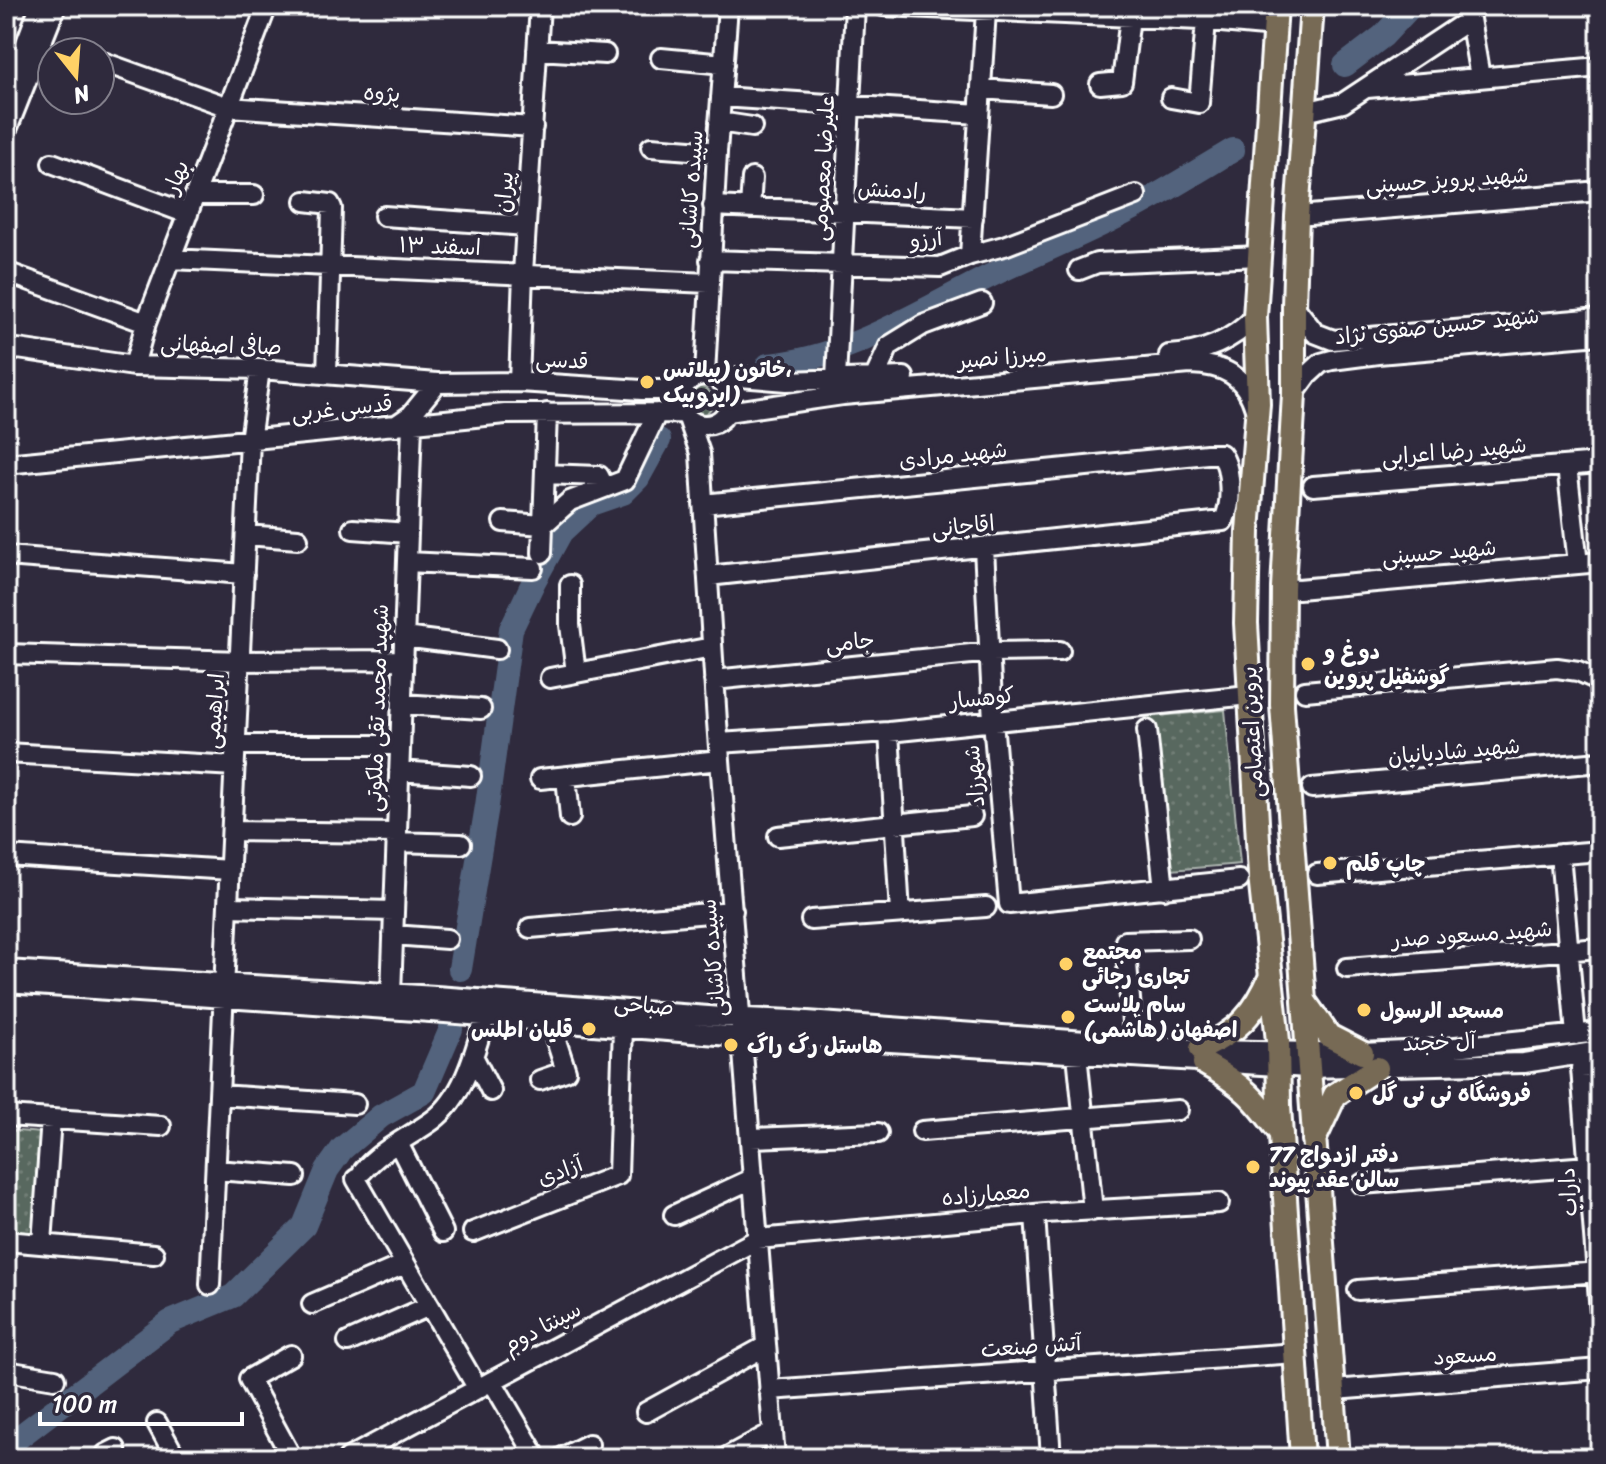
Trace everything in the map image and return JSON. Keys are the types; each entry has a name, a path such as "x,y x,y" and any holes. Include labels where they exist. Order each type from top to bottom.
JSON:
{"main road":[{"name":"پروین اعتصامی","path":"1312,6 1297,216 1294,394 1283,588 1282,705 1338,1458"},
{"name":"پروین اعتصامی","path":"1275,17 1255,317 1257,414 1248,531 1246,623 1260,876 1278,1060 1300,1453"},
{"path":"1271,975 1259,1004 1202,1056 1236,1081 1260,1105 1281,1134"},
{"path":"1304,1001 1329,1036 1370,1061 1335,1095 1314,1141"}],"street":[{"path":"8,86 40,6"},
{"path":"6,132 56,6"},
{"name":"بهار","path":"134,366 146,323 267,6"},
{"name":"پیران","path":"519,382 540,6"},
{"name":"سپیده کاشانی","path":"712,377 709,283 728,6"},
{"name":"علیرضا معصومی","path":"843,384 839,333 855,6"},
{"path":"883,6 1275,17"},
{"path":"970,255 981,89 979,9"},
{"path":"1305,112 1343,103 1469,12 1480,77"},
{"path":"1100,84 1122,82 1127,13"},
{"path":"1171,98 1199,103 1203,16"},
{"path":"537,50 605,54"},
{"path":"661,58 724,64"},
{"name":"پژوه","path":"116,67 228,107 533,127"},
{"path":"1367,88 1600,67"},
{"path":"981,89 1051,94"},
{"path":"721,97 979,114"},
{"path":"719,122 752,127"},
{"path":"651,147 717,152"},
{"path":"52,163 188,214"},
{"path":"750,208 752,178"},
{"name":"شهید پرویز حسینی","path":"1297,216 1600,191"},
{"path":"195,195 254,195"},
{"name":"آرزو","path":"710,260 940,267 1136,195"},
{"path":"305,201 330,204 332,208 327,374"},
{"name":"رادمنش","path":"713,206 973,218"},
{"path":"384,216 526,226"},
{"path":"1079,270 1097,263 1260,256"},
{"name":"اسفند ۱۳","path":"170,259 709,283"},
{"path":"6,272 146,323"},
{"path":"874,379 889,346 923,325 982,303"},
{"name":"شهید حسین صفوی نژاد","path":"1294,306 1315,333 1333,340 1600,318"},
{"name":"میرزا نصیر","path":"712,377 843,384 1190,358 1231,338 1255,317"},
{"name":"شهید حسین صفوی نژاد","path":"1294,394 1321,363 1332,360 1600,335"},
{"path":"1332,360 1322,355 1321,347 1326,341 1333,340"},
{"name":"صافی اصفهانی","path":"10,346 134,366 260,369 437,383"},
{"name":"میرزا نصیر","path":"722,417 843,384 874,379 1190,358 1227,370 1250,392 1257,414"},
{"name":"ابراهیمی","path":"210,1285 242,661 250,441 260,369"},
{"path":"700,453 722,417 729,394 712,377 697,376 685,386 680,399 686,415 705,425 722,417"},
{"name":"قدسی","path":"437,383 519,382 642,390 672,390 685,386"},
{"path":"404,426 437,383"},
{"path":"407,562 537,561 543,525 547,413"},
{"path":"503,522 543,525 570,501 625,480 657,413"},
{"name":"قدسی غربی","path":"6,464 505,414 686,415"},
{"name":"سپیده کاشانی","path":"686,415 700,453 714,680 775,1458"},
{"name":"شهید محمد تقی ملکوتی","path":"391,994 408,533 404,426"},
{"name":"شهید مرادی","path":"703,504 1221,454 1228,463 1228,514 1223,521"},
{"name":"شهید رضا اعرابی","path":"1313,486 1600,463"},
{"path":"1567,466 1578,564"},
{"path":"545,474 599,476 604,486"},
{"name":"اقاجانی","path":"708,576 1223,521"},
{"path":"353,529 408,533"},
{"path":"246,535 298,539"},
{"name":"شهرزاد","path":"984,548 993,721 1009,904 1164,889"},
{"path":"6,556 244,574"},
{"name":"شهید حسینی","path":"1283,588 1600,562"},
{"path":"570,585 570,625 576,673"},
{"path":"404,637 497,649"},
{"path":"550,678 712,647"},
{"name":"جامی","path":"714,680 991,652 1060,651"},
{"path":"6,654 242,661 403,660"},
{"path":"1305,691 1557,668 1578,671 1600,681"},
{"name":"کوهسار","path":"540,779 720,751 1249,695"},
{"path":"402,704 481,709"},
{"path":"1147,730 1164,889 1239,880"},
{"path":"889,732 900,913"},
{"path":"236,745 400,745"},
{"path":"6,753 235,766"},
{"name":"شهید شادیانیان","path":"1312,788 1600,762"},
{"path":"399,771 471,776"},
{"path":"566,777 570,817"},
{"path":"778,836 972,816"},
{"path":"232,831 396,837 461,844"},
{"path":"1317,874 1600,851"},
{"path":"1560,854 1576,1035"},
{"path":"6,856 230,870"},
{"path":"229,907 394,911"},
{"path":"811,920 986,907"},
{"path":"530,928 733,911"},
{"path":"393,935 447,939"},
{"path":"1134,1045 1125,941 1189,939"},
{"name":"شهید مسعود صدر","path":"1347,968 1600,948"},
{"name":"صباحی","path":"6,970 623,1028 742,1027 794,1036 1077,1054 1278,1060"},
{"name":"صباحی","path":"6,983 391,994 742,1027 1134,1045 1202,1056"},
{"path":"485,1017 473,1056 454,1096 437,1118 398,1143 359,1175 429,1306 537,1458"},
{"path":"540,1080 566,1071 550,1022"},
{"name":"آزادی","path":"473,1232 618,1175 623,1028"},
{"name":"آل خجند","path":"1370,1061 1600,1032"},
{"name":"آل خجند","path":"1278,1060 1524,1063 1600,1051"},
{"path":"1077,1054 1093,1211"},
{"path":"473,1056 491,1091"},
{"name":"داراب","path":"1590,1068 1600,1313"},
{"path":"220,1095 355,1104"},
{"path":"922,1131 1178,1110"},
{"path":"6,1116 161,1126"},
{"path":"42,1243 51,1119"},
{"path":"751,1138 878,1133"},
{"path":"398,1143 443,1232"},
{"path":"1362,1184 1595,1165"},
{"path":"216,1170 295,1176"},
{"path":"674,1215 754,1178"},
{"name":"معمارزاده","path":"758,1239 1035,1214 1219,1203"},
{"path":"1035,1214 1051,1458"},
{"name":"سپنتا دوم","path":"348,1458 383,1450 485,1385 758,1239"},
{"path":"6,1241 154,1254"},
{"path":"312,1304 405,1264"},
{"path":"1358,1290 1598,1272"},
{"path":"348,1342 429,1306"},
{"path":"646,1412 766,1346"},
{"name":"آتش صنعت","path":"769,1390 1296,1353"},
{"path":"291,1355 249,1379 292,1458"},
{"name":"مسعود","path":"1334,1390 1600,1369"},
{"path":"6,1371 55,1379"},
{"path":"157,1423 176,1458"},
{"path":"725,1458 773,1432"},
{"path":"561,1458 589,1444"}],"green space":[{"path":"699,387 709,391 713,401 709,411 699,415 689,411 685,401 689,391"},
{"path":"1225,710 1240,864 1160,871 1146,717"},
{"path":"6,1130 41,1133 35,1234 6,1232"}],"waterway":[{"path":"1345,65 1383,36 1411,6"},
{"path":"768,365 828,353 885,330 1130,210 1233,150"},
{"path":"460,969 487,806 511,629 561,532 591,504 623,493 638,478 659,440"},
{"path":"6,1447 170,1322 233,1296 304,1226 327,1170 342,1149 381,1116 424,1092 451,1029"}],"place":[{"name":"خاتون (پیلاتس، ایروبیک)","path":"647,382"},
{"name":"دوغ و گوشفیل پروین","path":"1308,664"},
{"name":"چاپ قلم","path":"1330,863"},
{"name":"مجتمع تجاری رجائی","path":"1066,964"},
{"name":"مسجد الرسول","path":"1364,1010"},
{"name":"سام پلاست اصفهان (هاشمی)","path":"1068,1017"},
{"name":"قلیان اطلس","path":"589,1029"},
{"name":"هاستل رگ راگ","path":"731,1045"},
{"name":"فروشگاه نی نی گل","path":"1356,1093"},
{"name":"دفتر ازدواج 77 سالن عقد پیوند","path":"1253,1167"}]}
